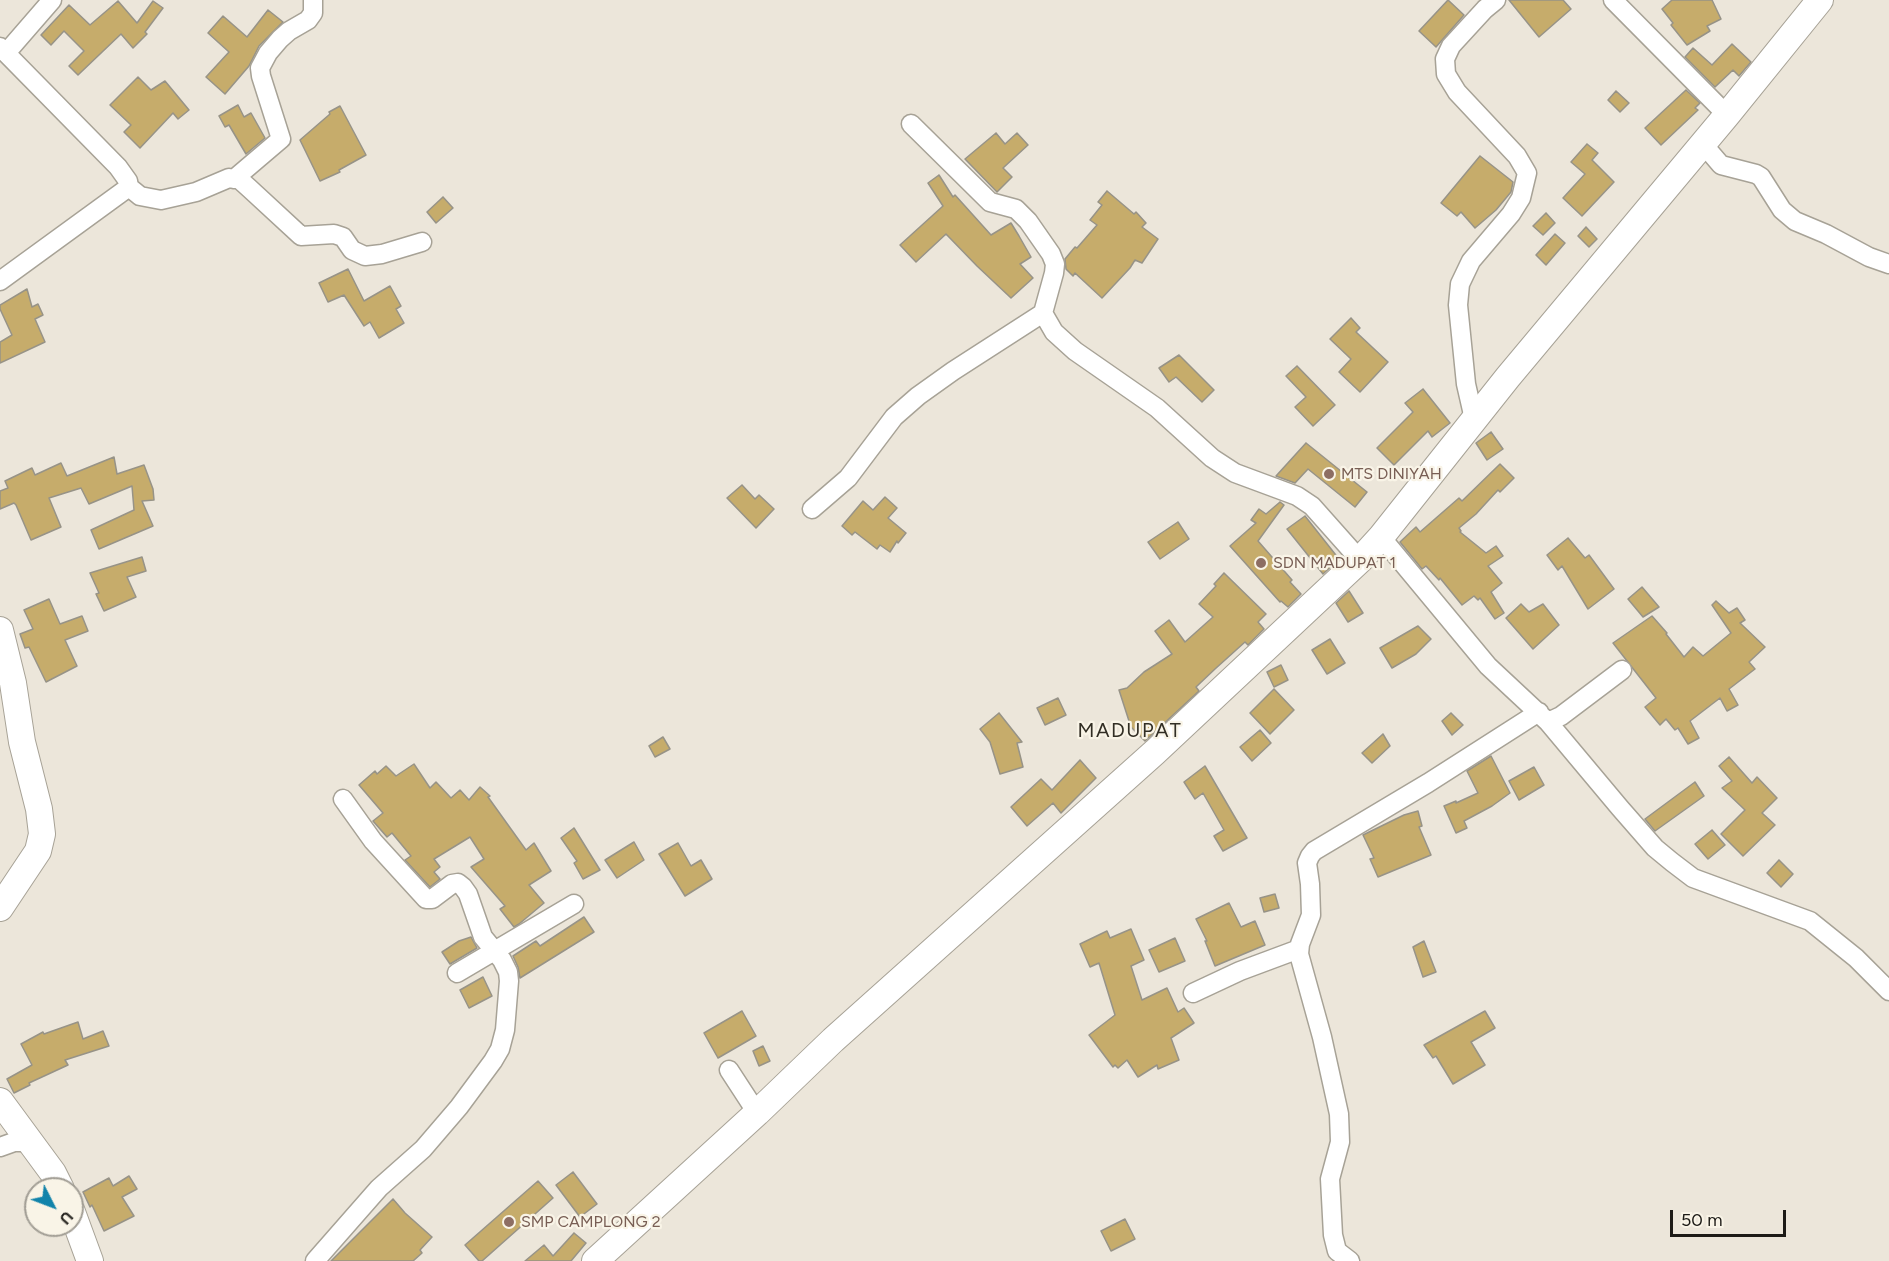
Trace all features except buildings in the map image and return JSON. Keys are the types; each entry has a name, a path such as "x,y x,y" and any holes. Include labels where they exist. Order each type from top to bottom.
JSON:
{"street":[{"path":"52,0 3,50 118,167 128,181 129,187 140,196 160,200 196,192 229,178 239,180 249,188 301,237 334,234 343,237 352,250 364,256 382,254 423,242"},
{"path":"234,179 281,139 260,68 268,53 280,39 308,20 313,13 313,0"},
{"path":"1613,0 1728,115"},
{"path":"595,1261 833,1040 1155,752 1360,560 1381,537 1474,419 1728,115 1820,0"},
{"path":"1474,419 1466,384 1458,305 1460,284 1471,261 1511,214 1521,198 1527,173 1517,156 1457,92 1446,74 1445,59 1451,46 1486,3"},
{"path":"812,508 848,477 894,417 918,396 1043,313 1054,273 1055,264 1050,254 1028,221 1016,209 990,202 911,124"},
{"path":"1703,144 1721,165 1761,177 1782,210 1795,221 1826,234 1869,257 1889,264"},
{"path":"0,281 129,187"},
{"path":"1043,313 1054,332 1075,351 1157,408 1212,458 1235,473 1297,496 1312,506 1360,560"},
{"path":"1381,537 1488,666 1544,717 1655,848 1693,878 1810,921 1856,958 1889,991"},
{"path":"0,630 14,683 22,742 39,809 42,834 38,851 0,908"},
{"path":"1350,1261 1340,1256 1334,1245 1330,1179 1340,1142 1341,1128 1322,1037 1300,962 1299,949 1311,915 1307,863 1314,851 1428,783 1544,717 1561,716 1622,670"},
{"path":"315,1261 379,1188 423,1149 459,1107 493,1061 500,1049 505,1030 509,981 508,972 483,937 468,894 463,887 459,883 452,884 432,899 426,899 373,841 343,800"},
{"path":"457,973 574,904"},
{"path":"1192,993 1240,971 1299,949"},
{"path":"729,1070 757,1113"},
{"path":"0,1101 55,1177"},
{"path":"0,1147 14,1142 30,1142"},
{"path":"81,1237 90,1261"}],"place":[{"name":"MTS DINIYAH","path":"1329,474"},
{"name":"SDN MADUPAT 1","path":"1261,563"},
{"name":"SMP CAMPLONG 2","path":"509,1222"}],"district":[{"name":"MADUPAT","path":"1130,731"}]}
